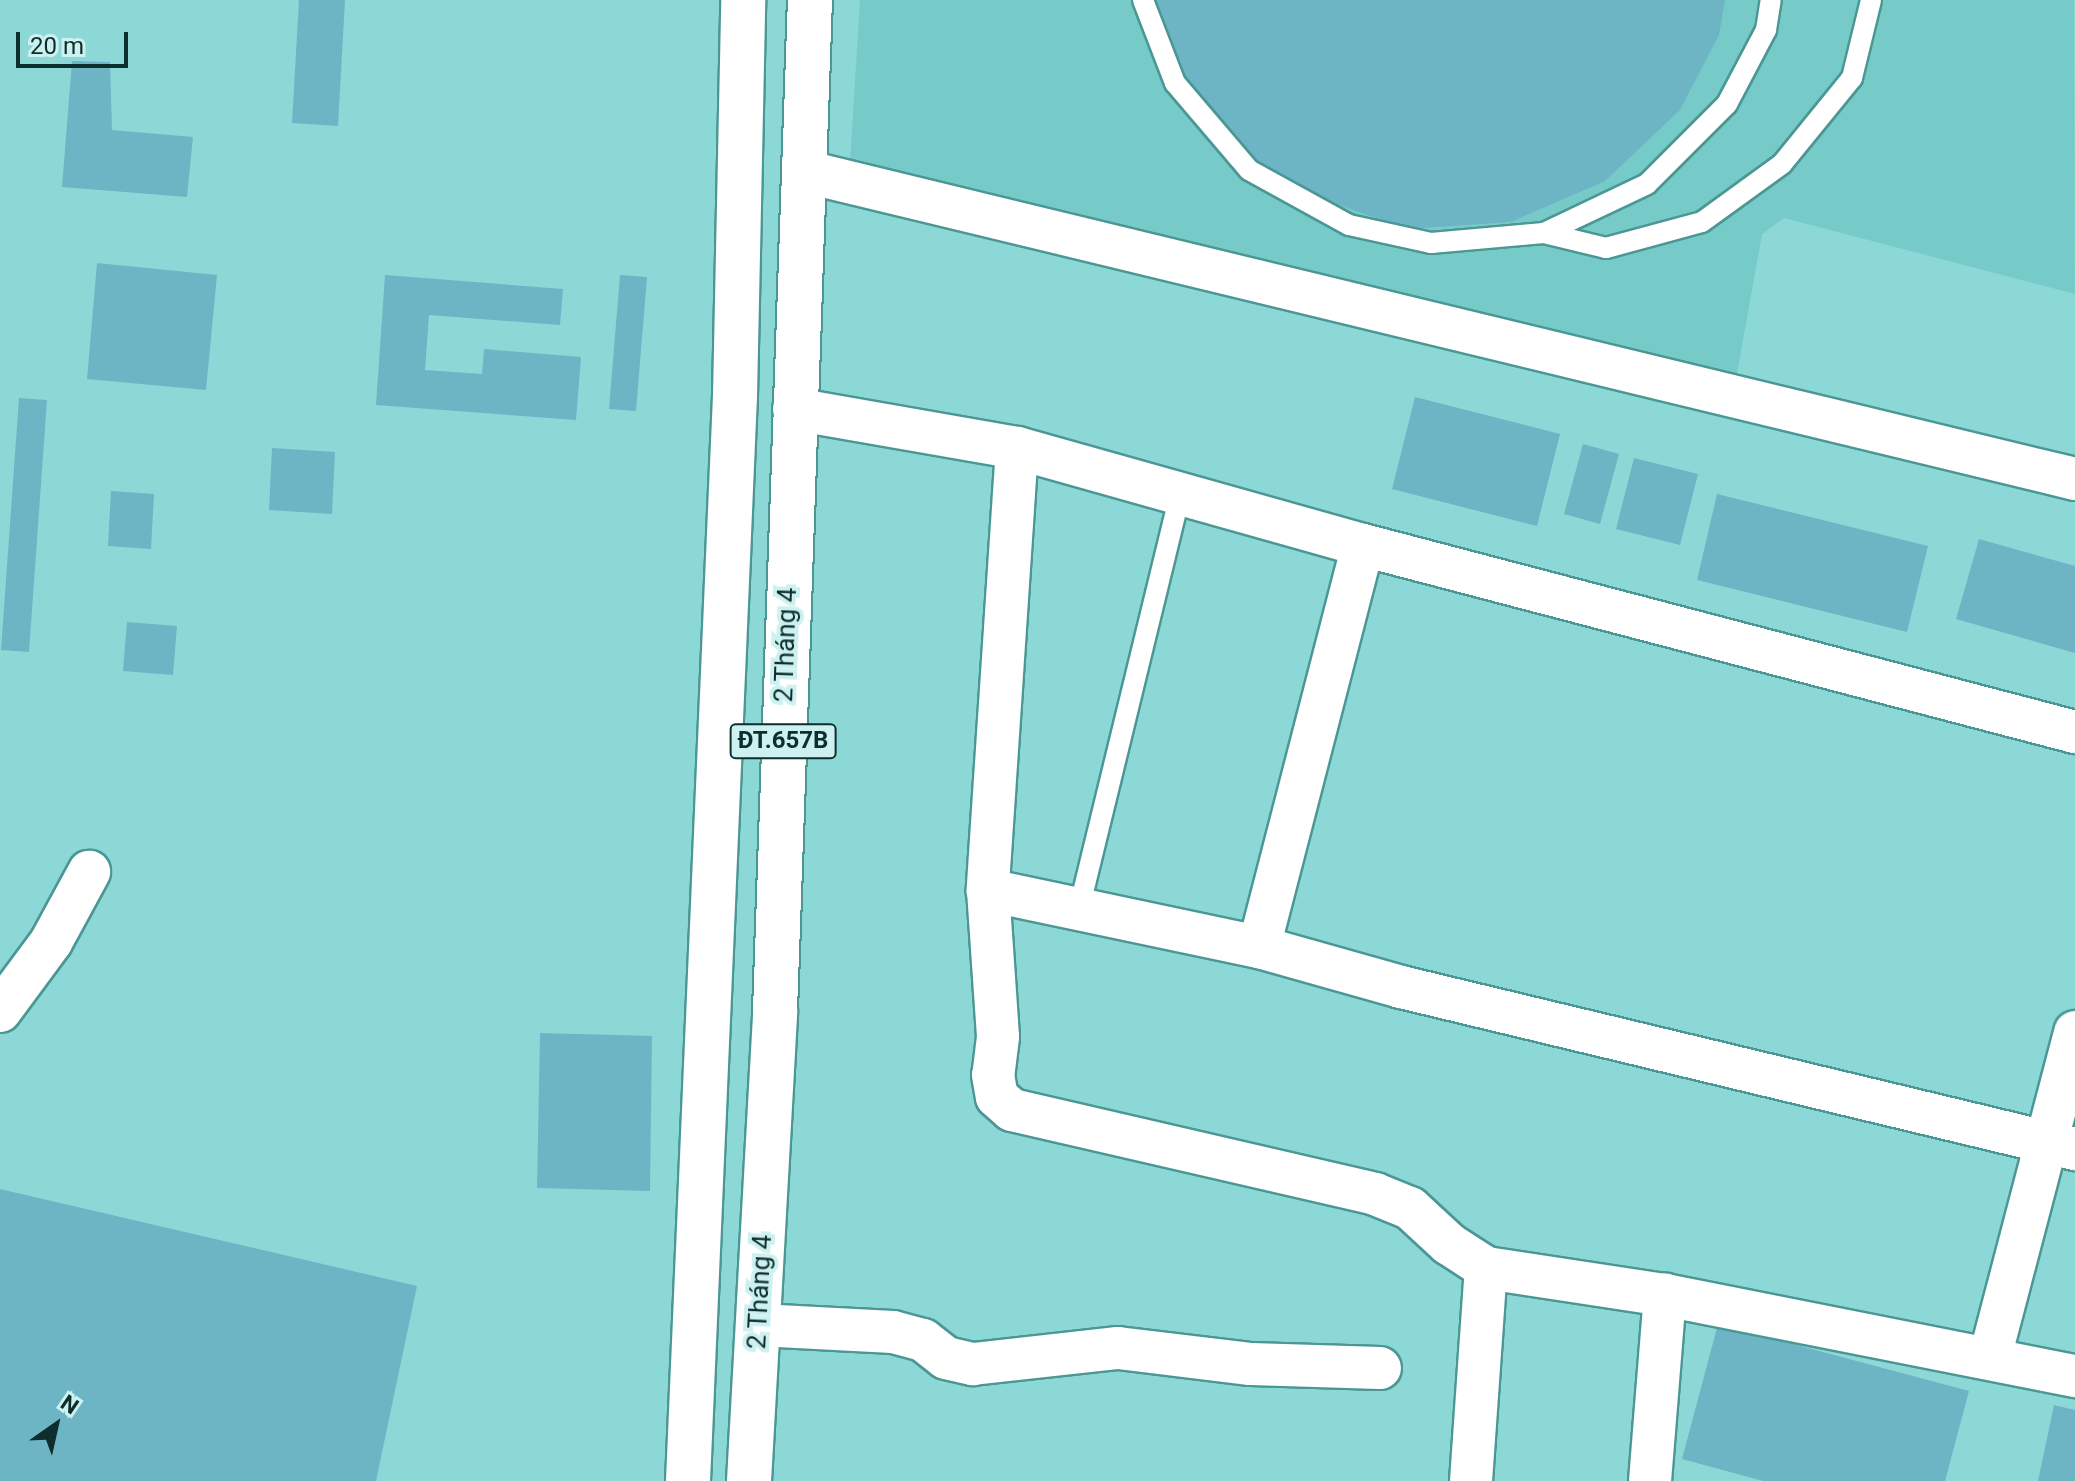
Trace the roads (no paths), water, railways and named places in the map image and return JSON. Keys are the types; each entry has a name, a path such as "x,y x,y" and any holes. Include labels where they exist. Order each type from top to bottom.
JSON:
{"main road":[{"name":"ĐT.657B","path":"688,1481 735,412 743,0"},
{"name":"2 Tháng 4","path":"749,1481 775,1011 810,0"}],"street":[{"path":"803,171 2075,479"},
{"path":"794,409 1017,448 1363,545 2075,732"},
{"path":"1017,448 988,890 998,1037 993,1075 997,1097 1012,1110 1375,1194 1410,1208 1486,1268 1665,1295 2075,1376"},
{"path":"1259,947 1363,545"},
{"path":"0,1011 14,958 51,942 89,872"},
{"path":"988,890 1259,947 1401,987 2061,1146"},
{"path":"1990,1357 2061,1146 2075,1032"},
{"path":"1471,1481 1486,1268"},
{"path":"1650,1481 1665,1295"},
{"path":"759,1325 893,1332 923,1340 946,1358 973,1364 1118,1348 1251,1364 1380,1368"}],"lane":[{"path":"1143,0 1175,83 1249,170 1349,225 1431,243 1544,233 1606,248 1702,222 1782,164 1852,78 1871,0"},
{"path":"1544,233 1647,184 1727,104 1766,30 1771,0"},
{"path":"1079,909 1180,494"}]}
